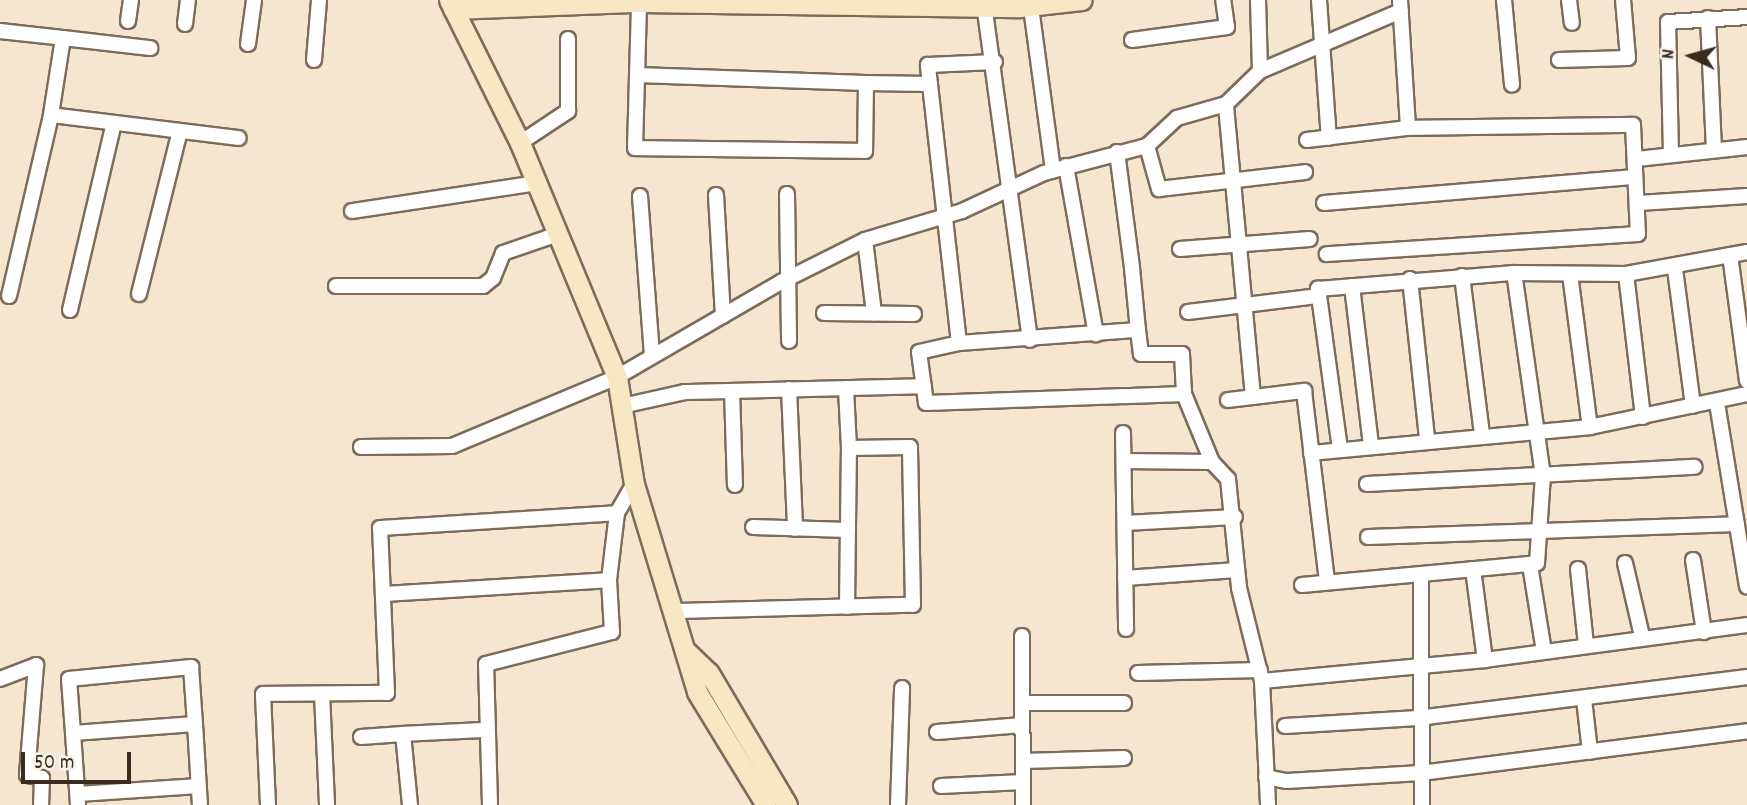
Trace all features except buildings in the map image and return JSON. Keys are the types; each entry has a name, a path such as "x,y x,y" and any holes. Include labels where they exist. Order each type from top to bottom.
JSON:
{"street":[{"path":"128,21 131,0"},
{"path":"185,24 188,0"},
{"path":"248,44 254,0"},
{"path":"314,61 318,0"},
{"path":"766,805 697,692 676,611 634,484 617,377 520,143 451,4 713,1 984,4 1082,0"},
{"path":"1132,40 1227,27 1223,0"},
{"path":"1258,0 1261,71"},
{"path":"1319,0 1329,138"},
{"path":"1504,0 1512,85"},
{"path":"1569,0 1572,23"},
{"path":"1559,60 1628,58 1623,0"},
{"path":"639,2 635,148 865,151 866,83"},
{"path":"1030,2 1060,168 1096,334"},
{"path":"984,4 995,62 1030,340"},
{"path":"361,447 452,446 617,377 790,277 865,240 945,216 1060,168 1147,146 1177,118 1226,104 1261,71 1322,45 1401,5 1408,128"},
{"path":"1671,154 1668,22 1747,17"},
{"path":"1708,18 1714,150"},
{"path":"0,31 150,48"},
{"path":"9,296 51,115 63,38"},
{"path":"520,143 568,111 568,39"},
{"path":"959,343 928,65 995,62"},
{"path":"637,75 930,84"},
{"path":"1226,104 1240,244 1241,305 1253,397"},
{"path":"51,115 239,138"},
{"path":"70,310 114,123"},
{"path":"1307,140 1408,128 1633,125 1637,159 1635,177 1639,204 1639,234 1327,254"},
{"path":"139,294 180,131"},
{"path":"1147,146 1159,189 1305,172"},
{"path":"1637,159 1747,147"},
{"path":"1117,152 1141,354 1182,354 1184,394 1212,463 1228,478 1235,517 1237,570 1261,675 1268,805"},
{"path":"1324,203 1635,177"},
{"path":"352,211 537,183"},
{"path":"787,194 789,341"},
{"path":"716,195 723,316"},
{"path":"640,196 652,356"},
{"path":"1639,204 1747,197"},
{"path":"336,286 483,286 493,278 503,253 558,234"},
{"path":"1180,249 1310,239"},
{"path":"865,240 874,313"},
{"path":"1340,449 1318,289 1410,279 1514,273 1626,274 1675,269 1747,252"},
{"path":"1730,256 1747,381"},
{"path":"1675,269 1693,406"},
{"path":"1302,585 1537,563 1543,476 1514,273"},
{"path":"1570,274 1590,426"},
{"path":"1626,274 1643,417"},
{"path":"1462,276 1482,434"},
{"path":"1410,279 1427,439"},
{"path":"1352,286 1371,444"},
{"path":"1188,312 1319,296"},
{"path":"824,313 914,314"},
{"path":"1138,330 1030,340 959,343 919,352 926,403 1184,394"},
{"path":"622,406 685,392 923,386"},
{"path":"846,388 849,448 848,607"},
{"path":"789,389 795,528"},
{"path":"732,391 735,485"},
{"path":"1227,400 1304,391 1327,582"},
{"path":"1311,453 1371,444 1590,426 1717,403 1747,394"},
{"path":"1717,403 1747,587"},
{"path":"1123,433 1126,629"},
{"path":"676,611 913,605 909,447 849,448"},
{"path":"1124,461 1212,463"},
{"path":"1367,484 1695,467"},
{"path":"490,805 486,664 612,632 610,580 617,513 634,484"},
{"path":"268,805 264,694 387,693 380,528 617,513"},
{"path":"1125,523 1235,517"},
{"path":"1368,537 1737,524"},
{"path":"753,527 848,530"},
{"path":"1693,560 1703,632"},
{"path":"1625,563 1642,636"},
{"path":"1530,565 1544,651"},
{"path":"1473,569 1485,660"},
{"path":"1578,569 1586,645"},
{"path":"1125,578 1237,570"},
{"path":"1421,574 1418,718 1422,805"},
{"path":"383,594 610,580"},
{"path":"1138,673 1261,675 1418,667 1485,660 1642,636 1703,632 1747,625"},
{"path":"1022,636 1023,805"},
{"path":"686,651 709,673 787,805"},
{"path":"0,679 36,665 27,775 42,778 41,805"},
{"path":"199,786 78,799 69,679 191,667 195,724 199,786 200,805"},
{"path":"1286,726 1418,718 1747,677"},
{"path":"898,805 902,688"},
{"path":"322,694 327,805"},
{"path":"1584,699 1590,752"},
{"path":"1022,703 1124,704"},
{"path":"74,733 195,724"},
{"path":"937,732 1022,725"},
{"path":"362,737 486,730"},
{"path":"1266,777 1287,781 1421,773 1747,731"},
{"path":"403,734 410,805"},
{"path":"1023,761 1124,758"},
{"path":"941,786 1023,782"}]}
